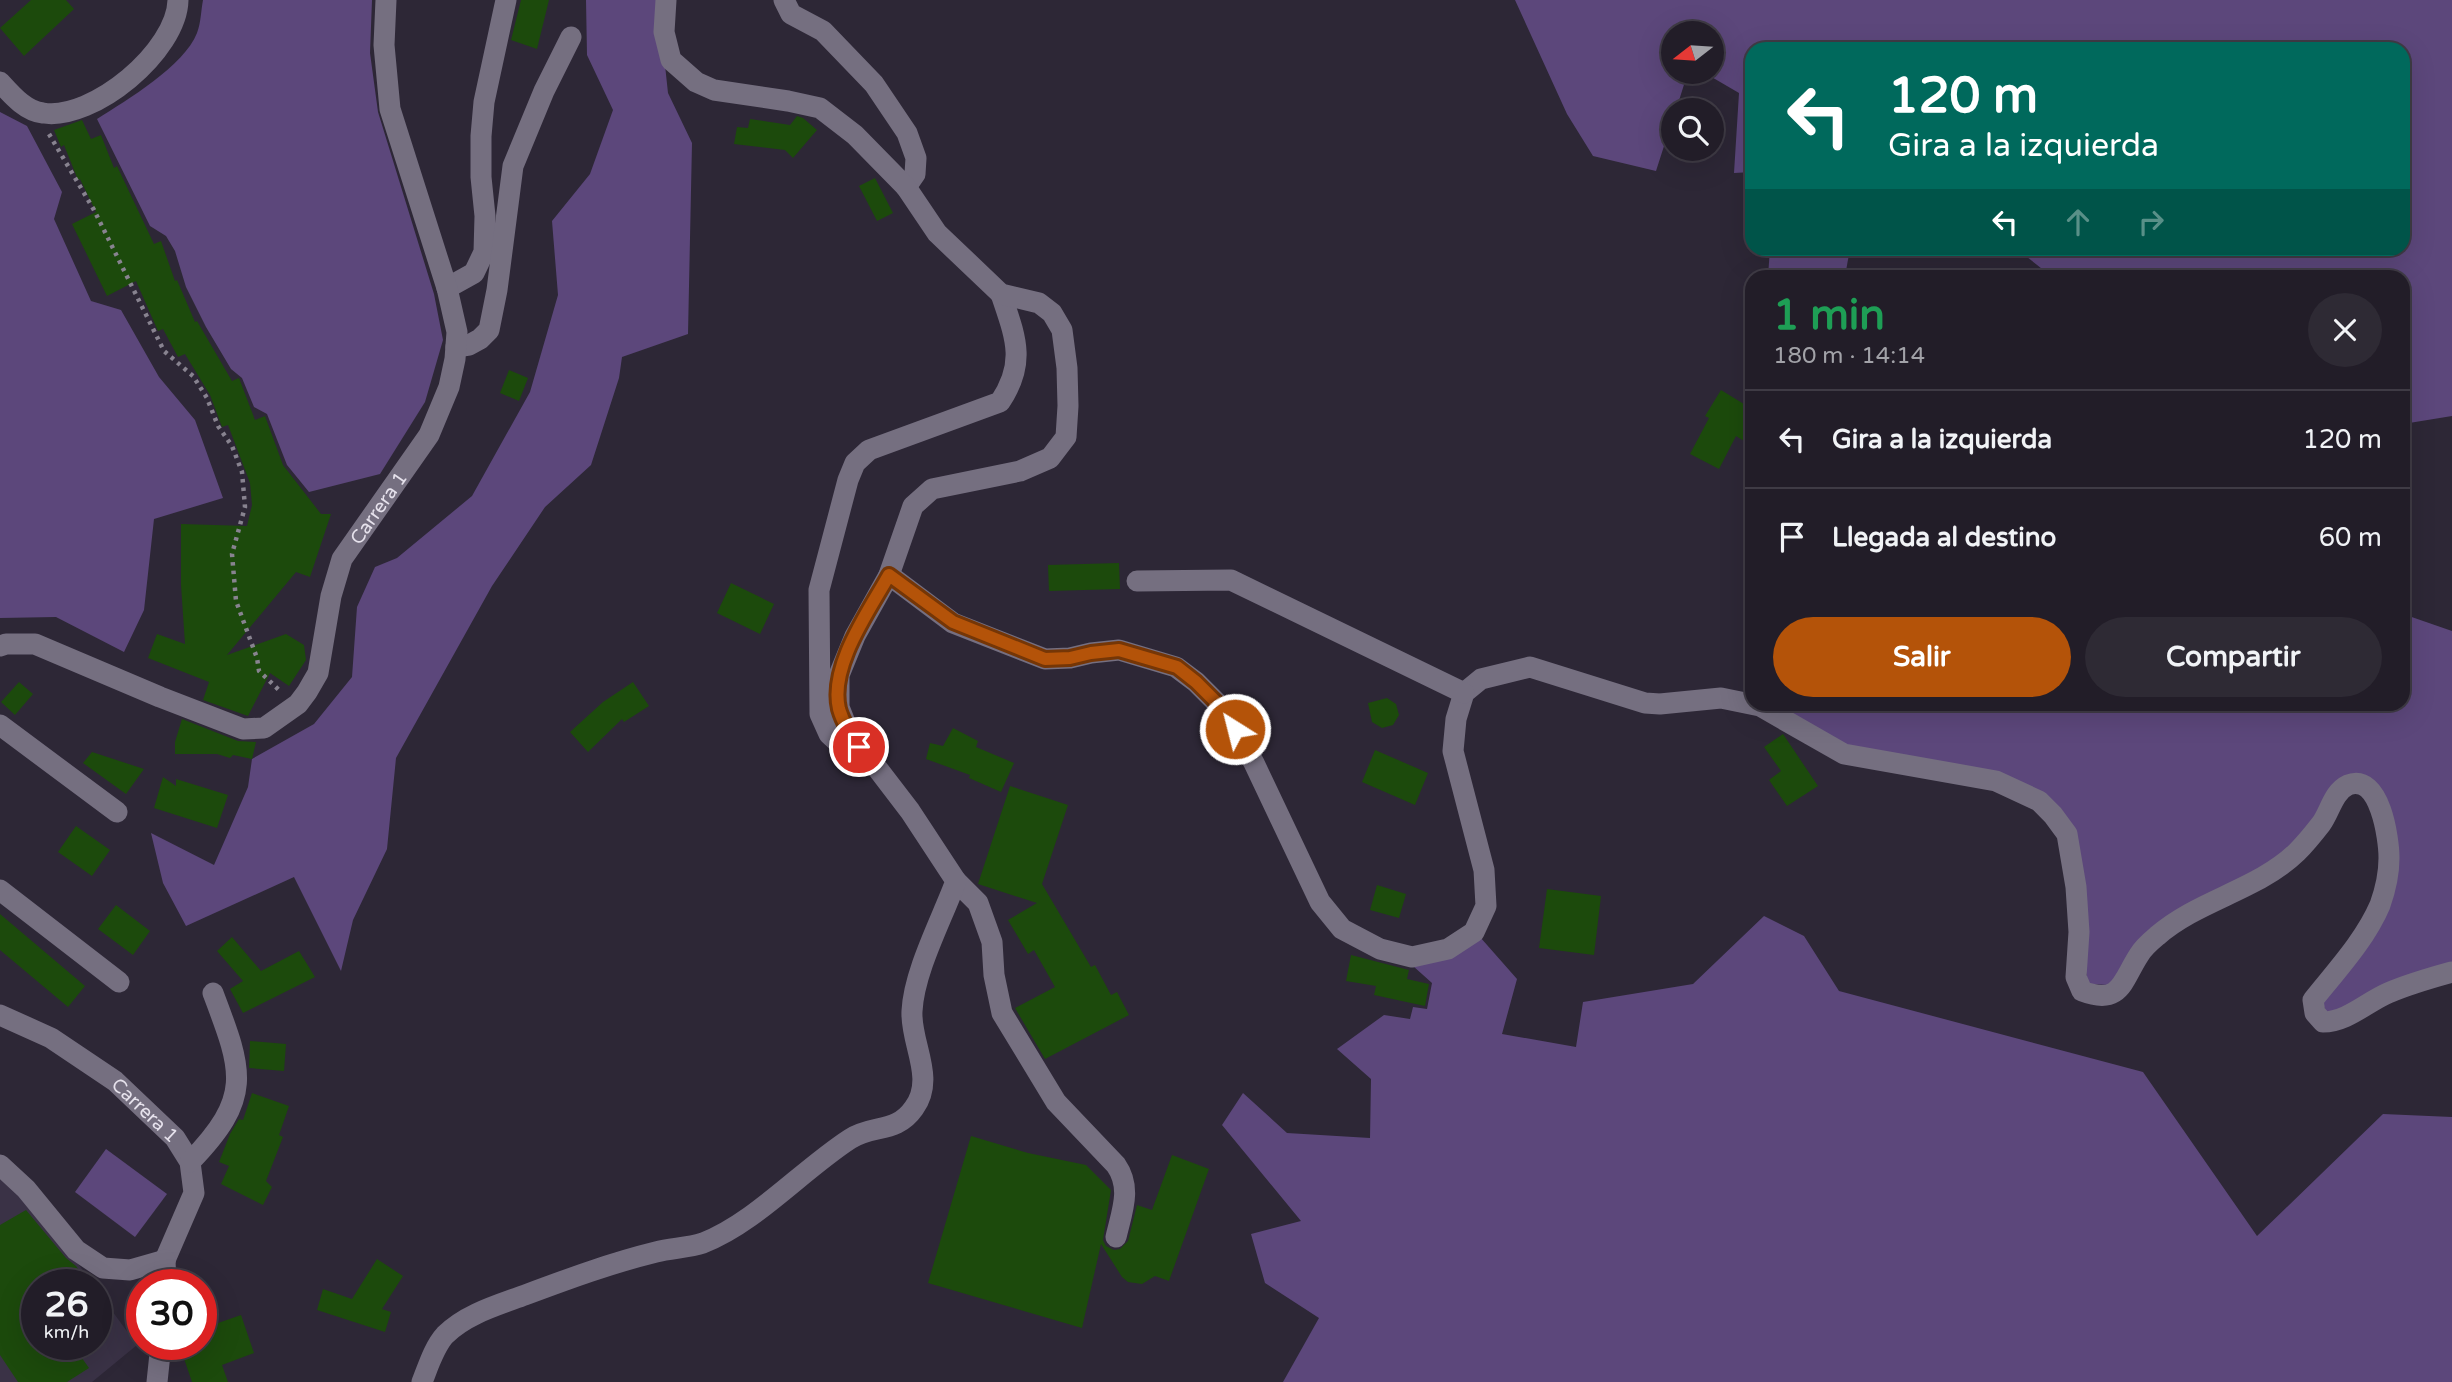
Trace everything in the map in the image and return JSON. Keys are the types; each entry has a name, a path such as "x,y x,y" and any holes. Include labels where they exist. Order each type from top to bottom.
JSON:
{"street":[{"path":"0,82 16,100 41,113 70,112 99,100 145,64 167,38 178,9 178,0"},
{"name":"Carrera 1","path":"0,646 34,644 243,729 264,728 298,704 318,673 331,596 342,559 429,435 449,387 456,347 457,332 447,288 390,109 384,45 386,0"},
{"path":"447,288 474,273 484,252 482,125 486,91 506,0"},
{"path":"666,0 664,32 671,60 696,82 714,90 788,100 820,108 855,135 906,187 937,233 1001,294 1017,340 1017,364 1012,385 1000,402 869,450 855,463 848,480 819,590 820,714 829,734 842,746 871,763"},
{"path":"783,0 792,14 823,31 874,84 907,133 916,158 915,174 906,187"},
{"path":"456,347 480,340 489,330 497,290 513,166 570,37"},
{"path":"1001,294 1039,303 1052,313 1062,330 1067,368 1066,437 1050,458 1020,471 932,489 913,506 889,575 855,636 839,675 839,707 848,730 871,763 909,810 956,881 978,904 992,942 994,975 1002,1013 1056,1102 1123,1175 1126,1190 1116,1237"},
{"path":"889,575 953,622 1045,659 1119,650 1177,667 1226,712 1254,763 1320,902 1342,929 1380,948 1412,957 1448,949 1474,932 1486,906 1484,870 1453,751 1456,719 1464,693 1481,679 1530,667 1645,703 1721,698 1745,703"},
{"path":"1137,581 1231,580 1464,693"},
{"path":"1769,711 1844,754 1996,781 2039,801 2067,834 2076,887 2079,932 2076,977 2082,991 2097,997 2113,993 2126,982 2139,954 2158,935 2200,907 2279,867 2297,852 2323,822 2340,791 2349,784 2361,785 2378,801 2385,822 2389,859 2383,897 2371,925 2313,1000 2315,1013 2323,1021 2337,1022 2385,994 2452,972"},
{"path":"0,725 117,812"},
{"path":"422,1382 443,1337 462,1321 589,1271 658,1251 702,1243 739,1224 827,1154 854,1136 903,1122 917,1105 923,1085 922,1062 912,1031 916,984 956,881"},
{"path":"0,890 119,982"},
{"path":"190,1162 211,1141 235,1098 238,1074 233,1046 213,993"},
{"name":"Carrera 1","path":"0,1015 51,1038 114,1081 175,1138 190,1162 194,1193 165,1260"},
{"path":"0,1165 26,1189 76,1250 103,1268 130,1270 165,1260 165,1269"},
{"path":"157,1382 159,1360"}],"path":[{"path":"41,113 47,129 94,210 164,351 193,376 207,398 218,426 232,446 242,471 245,507 232,554 236,601 257,658 258,671 270,684 298,704"}],"shaded area":[{"path":"203,0 372,0 370,53 378,112 434,294 443,340 425,402 380,474 309,492 287,465 267,414 254,407 242,378 231,369 206,327 186,287 175,251 166,236 150,226 97,119 168,70 180,58 197,33"},
{"path":"586,0 658,0 668,93 692,143 688,334 622,357 619,378 591,465 545,507 492,586 396,758 387,849 353,920 341,971 294,877 186,926 163,883 151,833 214,865 248,787 252,759 314,724 352,677 357,607 375,567 397,558 472,496 530,392 558,295 552,221 590,174 613,110 587,55"},
{"path":"1515,0 2452,0 2452,416 2410,423 2410,270 2043,270 2026,256 2410,256 2410,42 1745,42 1745,172 1734,173 1739,93 1724,84 1724,21 1661,21 1661,84 1684,84 1680,98 1661,98 1661,155 1656,171 1593,156 1567,114"},
{"path":"0,112 27,126 62,192 54,219 91,301 121,310 159,377 195,420 223,498 154,519 144,610 124,652 56,617 0,618"},
{"path":"1769,256 1849,256 1846,270 1768,270"},
{"path":"2410,616 2452,631 2452,964 2327,1014 2322,1002 2397,859 2362,776 2274,861 2197,900 2109,985 2088,984 2060,810 1846,746 1786,711 2410,711"},
{"path":"1764,916 1804,936 1839,991 2143,1072 2257,1236 2383,1114 2452,1117 2452,1382 1283,1382 1319,1318 1265,1283 1251,1234 1301,1221 1222,1125 1243,1093 1287,1133 1370,1138 1371,1079 1337,1049 1384,1015 1410,1019 1413,1007 1427,1009 1432,983 1413,966 1480,937 1517,979 1502,1034 1576,1047 1583,1002 1693,984"},
{"path":"106,1149 167,1194 135,1237 75,1192"},
{"path":"0,1175 28,1196 82,1269 21,1269 21,1360 112,1360 112,1311 126,1330 126,1354 92,1382 0,1382"}],"building":[{"path":"31,0 66,0 74,9 24,56 0,28"},
{"path":"521,0 549,0 537,49 511,40"},
{"path":"797,116 817,130 793,158 785,150 734,144 737,127 748,128 750,119 790,125"},
{"path":"82,120 91,139 101,135 114,168 117,166 154,244 161,241 175,281 177,280 195,322 197,321 232,381 239,378 255,420 265,416 283,465 321,514 331,514 310,577 296,572 227,655 286,634 304,645 306,660 289,686 270,673 248,716 203,700 209,682 148,658 157,634 185,644 181,524 247,526 252,505 250,483 228,425 222,427 210,395 185,354 178,357 163,329 158,331 136,281 107,296 72,224 96,212 54,130"},
{"path":"875,178 893,213 877,221 859,186"},
{"path":"509,370 528,378 519,401 500,393"},
{"path":"1721,390 1745,405 1745,442 1736,436 1719,469 1690,454 1709,418 1705,416"},
{"path":"1119,563 1120,589 1049,591 1048,565"},
{"path":"731,583 774,604 760,634 717,613"},
{"path":"19,682 33,694 15,715 1,702"},
{"path":"633,682 649,706 624,722 622,719 588,752 570,732 603,702"},
{"path":"1387,698 1396,704 1399,715 1393,725 1382,728 1372,722 1368,703"},
{"path":"182,719 238,741 256,742 252,759 233,755 230,758 217,754 175,754 175,742"},
{"path":"953,728 978,741 976,747 1014,763 1001,792 969,778 970,775 926,759 930,743 943,746"},
{"path":"1783,734 1818,786 1787,806 1769,780 1781,771 1764,747"},
{"path":"1375,750 1428,773 1415,805 1362,782"},
{"path":"92,752 144,769 126,794 83,763"},
{"path":"163,777 176,786 176,779 228,795 217,828 154,808"},
{"path":"1010,786 1068,805 1042,884 1091,967 1095,965 1111,995 1117,992 1129,1015 1045,1059 1015,1008 1055,987 1034,950 1028,954 1008,920 1037,903 978,884"},
{"path":"76,826 110,850 92,876 58,852"},
{"path":"1377,885 1406,894 1399,918 1370,910"},
{"path":"1547,889 1601,896 1594,955 1539,948"},
{"path":"116,905 150,931 133,955 98,929"},
{"path":"0,914 85,986 68,1007 0,950"},
{"path":"232,937 261,971 299,951 315,977 243,1013 230,989 243,981 217,951"},
{"path":"1351,955 1409,970 1407,979 1429,984 1425,1006 1374,995 1376,986 1346,981"},
{"path":"250,1041 286,1044 284,1071 249,1068"},
{"path":"252,1093 289,1106 279,1135 283,1137 266,1181 272,1187 263,1205 221,1184 229,1166 219,1162 230,1134 239,1119 243,1120"},
{"path":"971,1136 1028,1153 1086,1165 1111,1190 1103,1240 1106,1246 1114,1250 1120,1249 1128,1241 1137,1205 1152,1210 1172,1155 1209,1169 1169,1281 1155,1276 1142,1284 1128,1282 1101,1244 1082,1328 928,1283"},
{"path":"26,1210 78,1269 21,1269 21,1360 83,1360 89,1368 67,1382 18,1382 0,1355 0,1225"},
{"path":"377,1259 403,1276 382,1309 391,1312 385,1332 317,1310 323,1289 352,1299"},
{"path":"241,1315 254,1353 222,1365 228,1382 192,1382 184,1360 217,1360 217,1323"}],"route":[{"path":"859,747 848,730 839,707 839,675 855,636 889,575 953,622 1045,659 1119,650 1177,667 1226,712 1235,729"}]}
